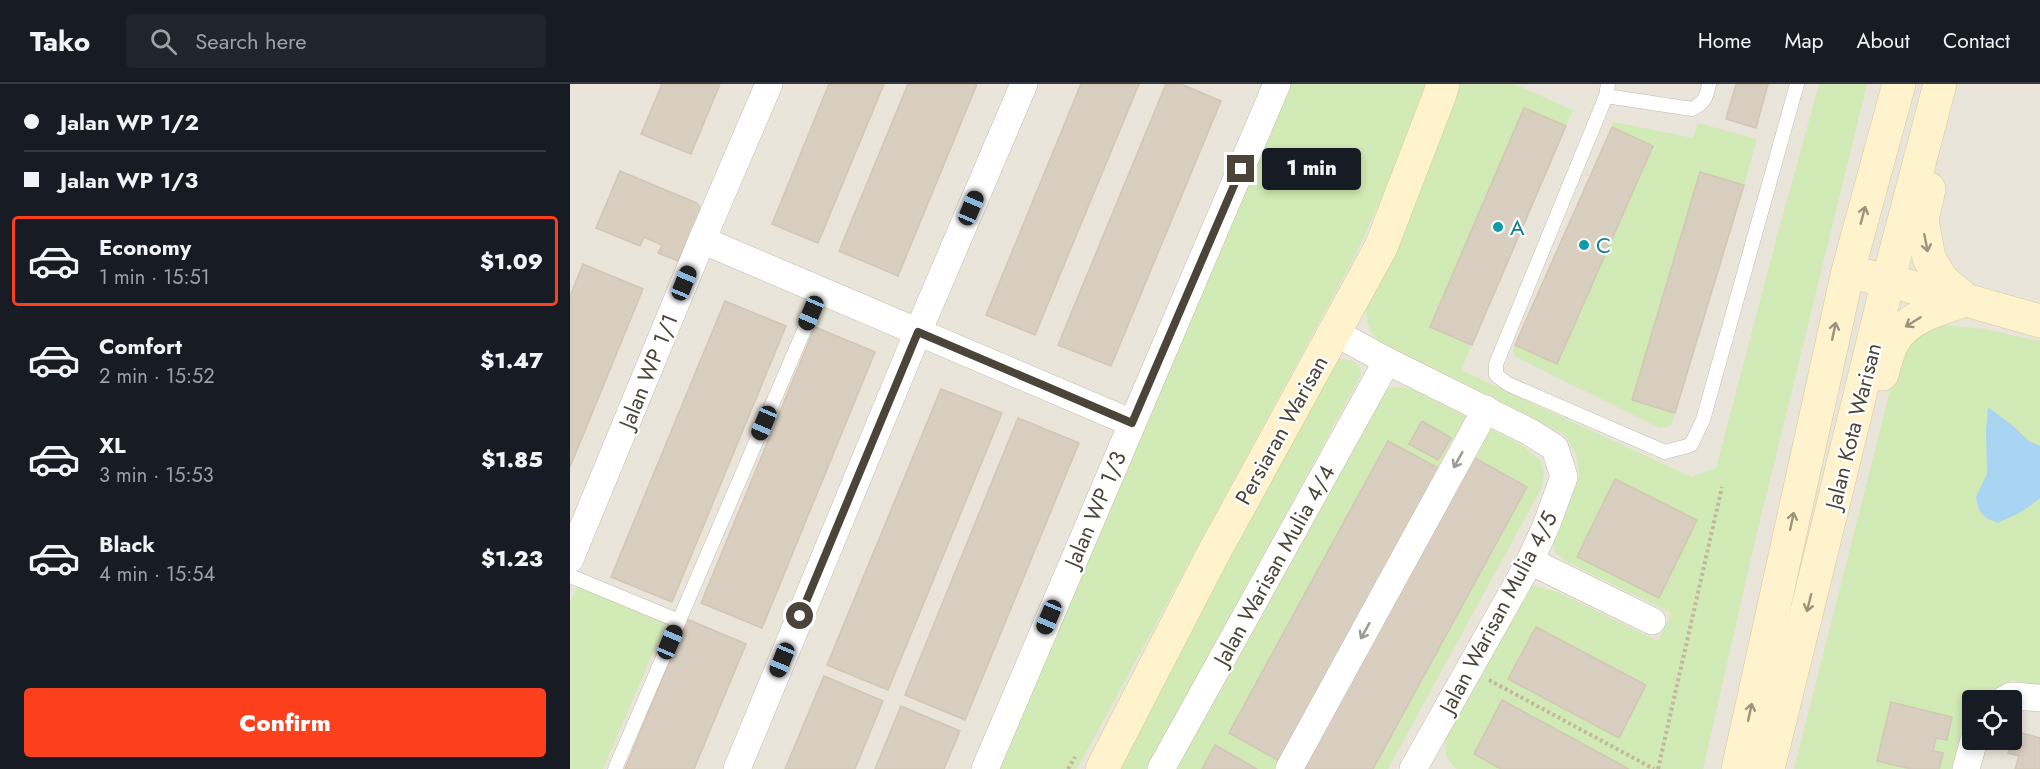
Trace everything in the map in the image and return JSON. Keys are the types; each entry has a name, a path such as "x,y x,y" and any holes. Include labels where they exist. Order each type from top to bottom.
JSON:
{"street":[{"name":"Jalan WP 1/1","path":"570,559 769,84"},
{"path":"736,769 1024,84"},
{"name":"Jalan WP 1/3","path":"985,769 1277,84"},
{"name":"Persiaran Warisan","path":"1102,769 1218,546 1381,247 1443,84"},
{"name":"Jalan Kota Warisan","path":"1738,769 1848,271 1899,84"},
{"name":"Jalan Kota Warisan","path":"1768,769 1888,281 1940,84"},
{"path":"1954,84 1922,220 1929,258 1942,280 1966,300"},
{"path":"702,240 1132,423"},
{"path":"1848,271 2040,321"},
{"path":"1840,478 1864,436 1893,342 1906,324 1930,312 1966,300"},
{"name":"Jalan Warisan Mulia 4/5","path":"1334,332 1530,432 1555,448 1564,477 1530,561 1418,768"},
{"name":"Jalan Warisan Mulia 4/4","path":"1161,769 1387,361"},
{"path":"1289,769 1486,409"},
{"path":"1530,561 1652,621"},
{"path":"2022,697 2038,698"},
{"path":"1966,769 1971,750"}],"lane":[{"path":"1709,84 1707,95 1701,105 1692,109 1607,90 1496,364 1497,375 1508,384 1665,452 1691,445 1702,420 1797,84"},
{"path":"615,769 821,291"},
{"path":"570,576 679,621"}],"path":[{"path":"1470,669 1656,769 1722,487"}],"shaded area":[{"path":"570,84 2040,84 2040,769 570,769"}],"green space":[{"path":"1288,84 1425,84 1423,96 1396,166 1356,254 1077,769 998,769"},
{"path":"1457,84 1514,84 1573,110 1461,370 1691,477 1716,468 1819,84 1867,84 1755,541 1703,769 1457,769 1446,755 1446,736 1523,594 1534,586 1558,592 1658,641 1671,613 1565,561 1556,553 1552,542 1579,474 1576,454 1565,435 1378,341 1370,328 1366,305"},
{"path":"1614,122 1693,138 1698,123 1757,139 1744,185 1700,172 1632,399 1675,413 1671,426 1660,428 1516,357 1513,352 1515,345 1557,363 1653,146 1612,127"},
{"path":"1944,325 1984,329 2040,341 2040,686 2013,680 1991,690 1962,690 1962,728 1952,769 1794,769 1900,352 1916,335"},
{"path":"1336,359 1357,363 1361,375 1148,769 1120,769 1247,522"},
{"path":"1389,388 1412,389 1522,445 1541,461 1544,473 1542,487 1388,769 1176,769 1380,399"},
{"path":"578,585 666,622 603,769 570,769 570,603"}],"water":[{"path":"1988,407 2029,441 2040,446 2040,498 2023,511 1998,523 1986,518 1979,510 1976,497 1987,474"}],"building":[{"path":"662,84 720,84 691,154 641,134"},
{"path":"829,84 884,84 818,243 772,224"},
{"path":"908,84 977,84 898,276 839,251"},
{"path":"1081,84 1139,84 1035,335 986,315"},
{"path":"1166,84 1181,84 1221,101 1111,366 1058,345"},
{"path":"1736,84 1768,84 1756,128 1726,119"},
{"name":"A","path":"1524,108 1566,126 1472,345 1430,327"},
{"name":"C","path":"1612,127 1653,146 1557,364 1515,345"},
{"path":"620,171 697,203 701,210 678,261 658,253 662,245 644,237 640,246 596,228"},
{"path":"1700,172 1744,185 1675,413 1632,400"},
{"path":"583,264 643,289 570,467 570,296"},
{"path":"725,301 786,326 672,602 611,577"},
{"path":"815,327 875,352 762,628 701,603"},
{"path":"941,389 1002,413 888,690 827,665"},
{"path":"1018,418 1079,443 965,720 905,695"},
{"path":"1422,421 1451,438 1438,460 1409,444"},
{"path":"1388,441 1442,470 1283,763 1229,733"},
{"path":"1473,457 1527,487 1373,769 1302,769"},
{"path":"1615,479 1697,520 1659,598 1577,557"},
{"path":"687,619 746,644 694,769 625,769"},
{"path":"1536,627 1646,685 1619,738 1508,679"},
{"path":"824,676 883,701 855,769 785,769"},
{"path":"1502,700 1629,769 1501,769 1474,754"},
{"path":"1891,702 1952,717 1947,740 1936,738 1933,751 1943,753 1939,769 1911,769 1877,761"},
{"path":"901,706 960,731 944,769 875,769"},
{"path":"2022,733 2040,738 2040,769 2015,769 2019,756 2008,753 2009,750 2022,750"},
{"path":"1215,745 1257,769 1202,769"}],"place":[{"name":"A","path":"1498,227"},
{"name":"C","path":"1584,245"}],"route":[{"path":"800,616 918,332 1132,423 1241,169"}]}
